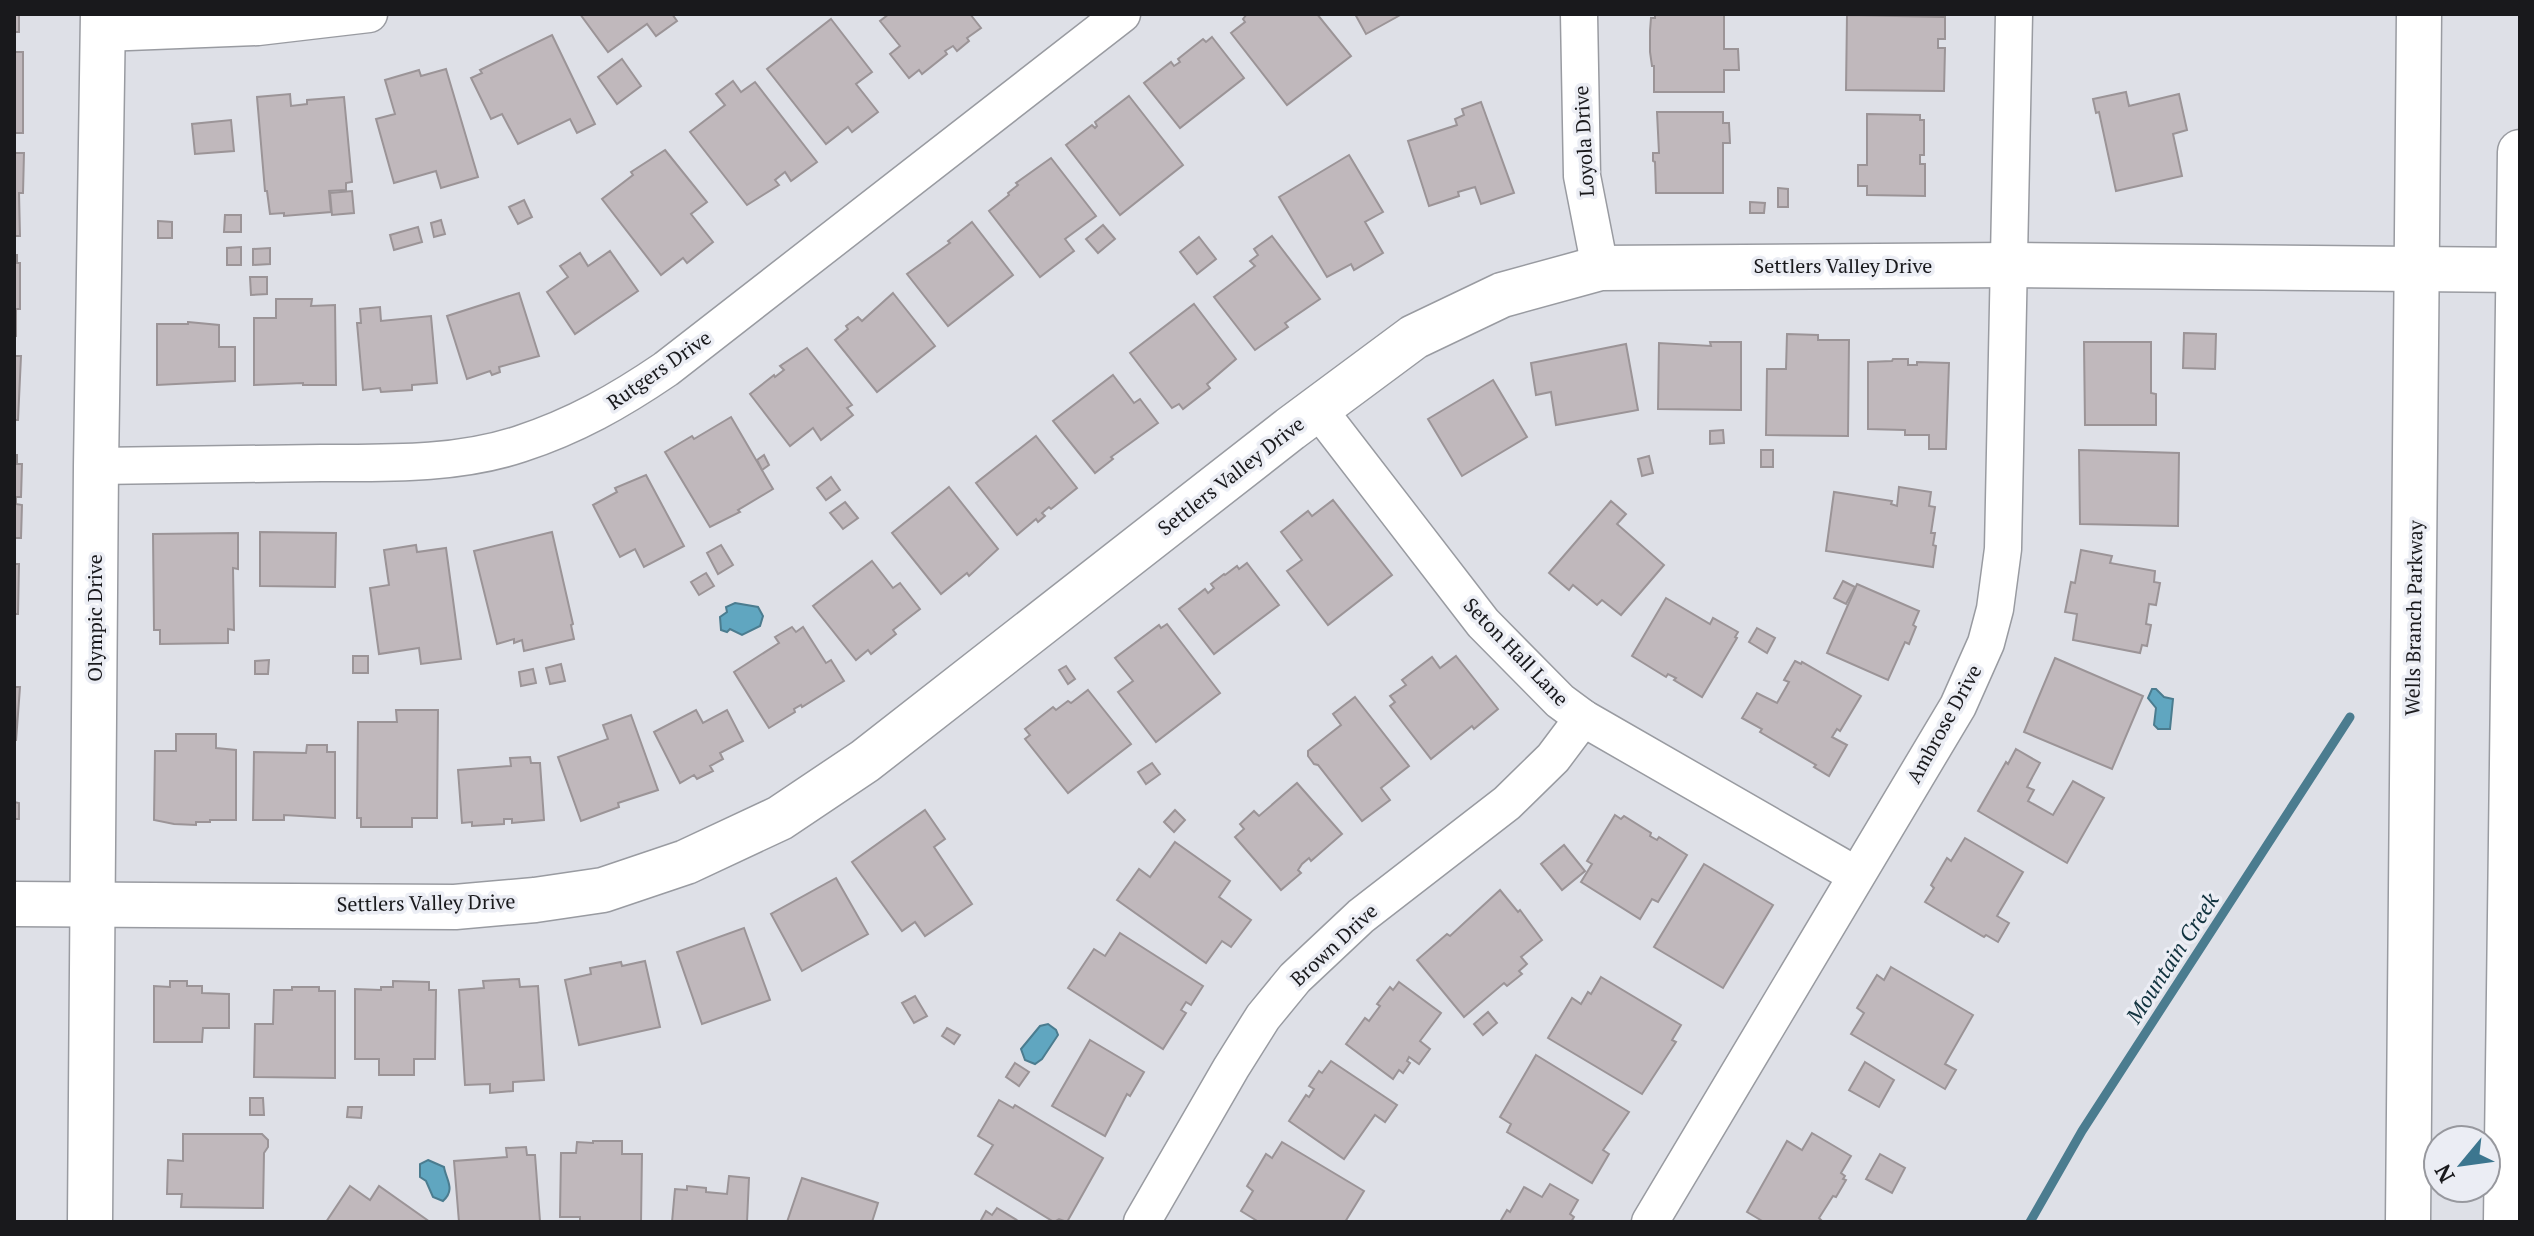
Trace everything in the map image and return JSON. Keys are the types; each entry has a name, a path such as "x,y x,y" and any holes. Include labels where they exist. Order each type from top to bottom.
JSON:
{"street":[{"path":"103,23 258,27 369,14"},
{"name":"Rutgers Drive","path":"96,466 393,463 464,457 518,445 578,423 666,369 1122,14"},
{"name":"Loyola Drive","path":"1579,14 1582,176 1600,268"},
{"name":"Ambrose Drive","path":"1650,1222 1958,706 1986,643 1995,609 2003,549 2014,14"},
{"name":"Wells Branch Parkway","path":"2408,1222 2419,14"},
{"name":"Olympic Drive","path":"90,1222 103,23"},
{"path":"2506,1222 2520,152"},
{"name":"Settlers Valley Drive","path":"14,904 455,907 603,890 686,862 780,818 865,761 1414,337 1502,295 1600,268 2010,265 2520,270"},
{"name":"Seton Hall Lane","path":"1318,409 1483,623 1560,701 1583,718 1856,875"},
{"name":"Brown Drive","path":"1142,1222 1231,1068 1263,1017 1295,978 1361,916 1507,803 1553,758 1583,718"}],"water":[{"path":"735,603 758,607 763,616 760,626 742,635 730,629 727,632 721,630 720,617 727,612 726,607"},
{"path":"2152,689 2173,699 2170,729 2158,729 2154,725 2156,708 2148,698"},
{"path":"1048,1024 1058,1035 1042,1059 1035,1064 1025,1060 1021,1049 1040,1026"},
{"path":"428,1160 444,1167 450,1188 443,1201 433,1197 426,1181 420,1177 420,1164"}],"building":[{"path":"14,14 19,14 19,32 14,32"},
{"path":"580,14 672,14 677,21 656,36 647,24 608,52"},
{"path":"889,14 970,14 981,28 967,38 969,41 957,51 953,46 922,74 919,70 909,78 890,54 900,46 880,21"},
{"path":"1247,14 1317,14 1351,56 1287,105 1231,33 1245,22 1243,19"},
{"path":"1355,14 1402,14 1366,34"},
{"path":"1655,14 1724,14 1724,49 1738,49 1739,70 1724,70 1724,92 1654,92 1650,31 1651,18 1655,18"},
{"path":"1847,15 1945,17 1945,39 1938,39 1938,48 1945,48 1944,91 1846,90"},
{"path":"831,19 872,72 856,84 878,112 852,132 848,127 826,144 767,69"},
{"path":"552,35 595,124 577,133 570,119 518,144 502,114 491,119 471,78 482,73 480,70"},
{"path":"1212,37 1244,78 1180,128 1144,83 1171,62 1174,66 1180,62 1178,59 1203,39 1206,42"},
{"path":"14,52 23,52 23,133 14,133"},
{"path":"622,59 641,86 617,104 598,77"},
{"path":"446,69 478,177 441,188 436,171 394,183 376,119 395,114 385,80 419,70 421,76"},
{"path":"733,81 741,92 755,82 817,162 791,181 785,172 775,180 779,185 747,205 690,132 725,105 716,94"},
{"path":"2126,92 2129,106 2179,94 2187,130 2173,134 2182,176 2116,191 2099,112 2096,113 2093,99"},
{"path":"290,94 291,106 307,104 307,100 344,97 352,182 346,183 346,190 329,191 331,212 284,216 284,213 270,214 265,191 257,97"},
{"path":"1129,96 1183,165 1120,215 1066,145 1092,125 1095,128 1095,122"},
{"path":"1481,102 1514,193 1481,204 1475,187 1429,206 1408,141 1457,125 1455,119 1464,115 1462,109"},
{"path":"1657,112 1723,112 1723,123 1729,123 1730,143 1723,143 1723,193 1656,193 1653,153 1659,153"},
{"path":"1867,114 1920,115 1920,120 1924,120 1924,155 1920,155 1920,164 1925,164 1925,196 1867,195 1867,186 1858,186 1858,165 1867,165"},
{"path":"231,120 234,151 195,154 192,124"},
{"path":"665,150 707,202 691,214 713,242 687,263 683,258 661,275 602,199 633,175 631,172"},
{"path":"14,153 24,153 23,193 19,193 20,236 14,236"},
{"path":"1349,155 1383,212 1365,222 1383,253 1354,270 1351,264 1327,277 1279,197"},
{"path":"1051,158 1096,216 1065,239 1074,251 1040,277 989,211 1009,195 1018,185 1016,183"},
{"path":"1778,188 1788,189 1788,207 1778,207"},
{"path":"352,191 354,213 332,215 330,193"},
{"path":"524,200 532,217 518,224 509,207"},
{"path":"1750,202 1765,203 1764,213 1750,213"},
{"path":"225,215 241,215 241,232 224,232"},
{"path":"441,220 445,234 434,237 431,223"},
{"path":"158,221 172,222 172,238 158,238"},
{"path":"972,222 1013,275 948,326 907,274 950,243 948,241"},
{"path":"1103,225 1115,239 1098,253 1086,239"},
{"path":"418,227 422,242 394,250 390,235"},
{"path":"1272,236 1320,299 1285,323 1288,327 1255,350 1214,297 1255,266 1250,261 1258,255 1254,249"},
{"path":"1199,237 1216,259 1197,274 1180,252"},
{"path":"241,247 241,265 227,265 227,248"},
{"path":"270,248 270,264 253,265 253,249"},
{"path":"610,251 638,291 575,334 547,292 568,277 560,266 580,253 588,266"},
{"path":"14,255 20,263 20,309 16,309 16,336 14,336"},
{"path":"250,277 267,277 267,294 251,295"},
{"path":"519,293 539,356 499,367 500,372 492,375 490,371 467,379 447,316"},
{"path":"893,293 935,346 877,392 835,340 848,329 846,326 858,317 862,321"},
{"path":"276,299 312,299 311,306 335,305 336,385 254,385 254,318 276,318"},
{"path":"1194,304 1236,359 1207,384 1210,388 1183,409 1179,404 1172,408 1130,353"},
{"path":"380,307 381,321 431,316 437,383 412,385 412,390 363,390 357,323 361,323 360,309"},
{"path":"188,322 219,325 219,347 235,347 235,381 157,385 157,324"},
{"path":"2184,333 2216,334 2215,369 2183,368"},
{"path":"1787,334 1818,335 1818,340 1849,340 1848,436 1766,435 1767,369 1786,369"},
{"path":"1710,342 1741,342 1741,410 1658,409 1659,343 1711,346"},
{"path":"2084,342 2151,342 2151,393 2156,394 2156,425 2085,425"},
{"path":"1626,344 1638,410 1556,425 1551,392 1536,395 1531,363"},
{"path":"807,348 852,405 847,408 853,415 821,440 813,428 790,446 750,394 784,370 780,366"},
{"path":"14,356 21,356 18,420 14,420"},
{"path":"1908,359 1908,365 1917,365 1917,362 1949,363 1946,449 1929,449 1929,435 1905,435 1905,430 1868,429 1868,362"},
{"path":"1113,375 1134,403 1140,399 1158,423 1111,457 1113,459 1095,473 1053,421"},
{"path":"1493,380 1527,437 1462,476 1428,419"},
{"path":"731,417 773,489 738,510 740,512 710,527 665,452"},
{"path":"1723,430 1724,443 1710,444 1710,431"},
{"path":"1036,436 1077,488 1042,513 1045,516 1038,522 1036,519 1017,535 976,483"},
{"path":"1761,450 1773,450 1773,467 1761,467"},
{"path":"2079,450 2179,453 2178,526 2080,524"},
{"path":"14,455 17,455 17,464 22,464 21,497 16,497 16,504 22,505 21,538 14,538"},
{"path":"764,455 769,465 762,470 757,460"},
{"path":"1649,456 1653,473 1642,476 1638,459"},
{"path":"646,475 684,546 644,567 635,549 620,557 593,505 617,492 615,488"},
{"path":"831,477 840,490 826,500 817,488"},
{"path":"949,487 998,549 969,576 967,573 941,594 892,533"},
{"path":"1899,487 1931,492 1929,506 1935,507 1931,533 1935,533 1933,545 1936,546 1933,567 1826,551 1834,492 1892,501 1891,504 1897,506"},
{"path":"1333,500 1392,575 1328,625 1287,571 1302,560 1281,532 1308,511 1312,516"},
{"path":"1611,501 1626,514 1617,524 1664,565 1621,615 1602,600 1597,605 1573,585 1569,590 1549,573"},
{"path":"845,502 858,518 843,529 830,513"},
{"path":"260,532 336,533 335,587 260,586"},
{"path":"552,532 574,639 524,651 522,640 497,644 474,551"},
{"path":"238,533 238,569 233,568 234,630 228,629 228,643 160,644 160,630 154,630 153,534"},
{"path":"416,545 417,552 446,548 461,659 421,664 419,648 379,654 370,588 389,585 384,550"},
{"path":"721,545 733,565 718,574 707,553"},
{"path":"2081,550 2112,556 2110,563 2155,571 2154,582 2160,583 2156,605 2149,604 2146,624 2151,625 2147,646 2142,645 2140,653 2073,640 2077,614 2065,612 2071,582 2075,583"},
{"path":"872,561 893,588 900,583 920,609 893,630 896,634 871,654 868,650 856,660 813,606"},
{"path":"1247,563 1279,605 1214,654 1179,609 1205,589 1208,593 1214,588 1211,584 1224,574"},
{"path":"14,564 19,564 18,614 14,614"},
{"path":"706,573 714,586 699,595 691,582"},
{"path":"1843,581 1855,587 1846,604 1834,598"},
{"path":"1857,584 1919,611 1909,644 1905,642 1888,680 1827,653"},
{"path":"1666,598 1710,624 1713,618 1738,632 1702,697 1674,680 1676,678 1668,674 1666,677 1632,656"},
{"path":"1167,624 1220,693 1156,742 1118,692 1133,681 1115,658 1159,625 1161,628"},
{"path":"792,627 796,632 803,627 826,663 831,660 844,681 794,709 795,712 769,728 734,672 779,643 775,637"},
{"path":"1757,628 1775,638 1767,653 1749,642"},
{"path":"353,656 368,656 368,673 353,673"},
{"path":"1456,656 1498,709 1431,759 1390,706 1395,702 1390,696 1406,685 1402,680 1432,657 1440,668"},
{"path":"14,657 15,687 20,687 16,741"},
{"path":"2055,658 2143,696 2112,769 2024,732"},
{"path":"269,660 268,674 255,674 255,661"},
{"path":"1795,661 1861,696 1840,731 1837,729 1832,737 1847,745 1829,776 1742,718 1757,693 1777,703 1789,682 1784,680"},
{"path":"561,664 565,681 550,684 546,668"},
{"path":"1066,666 1075,679 1068,684 1059,670"},
{"path":"533,669 536,683 521,686 519,672"},
{"path":"1088,690 1131,744 1068,793 1025,739 1030,735 1025,729 1053,707 1056,710 1068,701 1071,703"},
{"path":"1355,697 1409,766 1381,788 1390,800 1362,821 1308,756 1308,751 1341,725 1333,714"},
{"path":"396,710 438,710 437,818 412,818 412,827 361,827 361,818 357,818 358,722 397,722"},
{"path":"696,710 703,723 727,710 743,741 720,753 723,759 710,766 713,771 697,779 694,775 680,783 654,732"},
{"path":"631,715 658,790 618,803 619,807 581,821 558,757 608,739 603,725"},
{"path":"176,734 216,734 216,748 236,750 236,820 210,820 196,822 196,825 154,820 155,751 176,751"},
{"path":"307,745 327,745 327,752 335,752 335,818 284,815 284,820 253,820 254,752 306,753"},
{"path":"2016,749 2040,763 2027,787 2034,790 2028,801 2053,815 2073,781 2104,798 2067,863 1978,811"},
{"path":"530,757 531,763 540,763 544,820 512,823 512,819 504,819 504,824 472,826 472,822 462,823 458,770 511,766 510,758"},
{"path":"1152,763 1160,774 1146,784 1138,772"},
{"path":"1297,783 1342,834 1311,861 1309,858 1302,864 1298,870 1301,873 1281,890 1235,837 1244,829 1240,824 1254,811 1259,816"},
{"path":"14,802 19,803 19,819 14,819"},
{"path":"925,810 945,839 934,847 972,904 925,936 915,922 902,931 852,862"},
{"path":"1175,810 1185,820 1174,832 1164,822"},
{"path":"1615,815 1621,819 1624,816 1651,833 1650,836 1657,840 1659,837 1687,855 1658,902 1652,899 1640,919 1581,882 1592,864 1587,861"},
{"path":"1965,838 2023,872 1997,916 2009,923 1998,942 1925,902 1947,858 1951,861"},
{"path":"1175,842 1230,881 1219,897 1251,920 1231,947 1222,941 1206,963 1117,900 1139,869 1150,877"},
{"path":"1564,845 1585,871 1562,890 1541,864"},
{"path":"1704,864 1773,905 1723,988 1654,947"},
{"path":"836,878 868,934 802,971 771,914"},
{"path":"1500,890 1518,912 1520,910 1542,940 1521,957 1527,964 1519,971 1522,974 1507,986 1504,983 1464,1017 1417,960 1447,934 1450,936"},
{"path":"744,928 770,1000 702,1024 677,952"},
{"path":"1120,933 1203,986 1191,1005 1186,1002 1181,1010 1186,1013 1163,1049 1068,988 1094,949 1105,956"},
{"path":"645,961 660,1027 579,1045 565,980 591,974 590,968"},
{"path":"1891,967 1973,1015 1945,1064 1956,1070 1945,1089 1851,1034 1864,1013 1857,1008 1877,975 1884,980"},
{"path":"1601,977 1681,1025 1672,1040 1676,1042 1642,1094 1548,1038 1572,998 1581,1004"},
{"path":"519,979 520,987 538,986 544,1080 513,1082 513,1091 490,1093 490,1084 465,1085 459,990 484,988 483,981"},
{"path":"170,981 187,981 187,986 202,986 202,993 229,994 229,1028 203,1028 202,1042 154,1042 154,986 170,987"},
{"path":"393,981 429,982 429,990 436,990 435,1059 414,1059 414,1075 379,1075 379,1059 355,1059 355,989 381,990 381,987 393,987"},
{"path":"1399,982 1441,1013 1420,1041 1430,1049 1419,1064 1409,1057 1407,1061 1410,1063 1403,1073 1399,1070 1393,1079 1346,1044 1365,1018 1369,1021 1390,987 1393,990"},
{"path":"292,987 319,987 319,991 335,991 335,1078 254,1077 255,1024 273,1024 274,990 292,990"},
{"path":"915,996 927,1016 914,1023 902,1003"},
{"path":"1488,1012 1497,1023 1483,1035 1474,1024"},
{"path":"947,1028 960,1035 954,1044 942,1036"},
{"path":"1090,1040 1144,1072 1130,1096 1127,1094 1105,1136 1052,1106"},
{"path":"1536,1055 1629,1112 1603,1150 1609,1154 1592,1183 1507,1132 1511,1124 1500,1117"},
{"path":"1331,1061 1397,1105 1385,1122 1375,1115 1344,1159 1289,1121 1306,1095 1309,1097 1314,1089 1309,1086 1319,1071 1322,1073"},
{"path":"1865,1062 1894,1080 1879,1107 1849,1090"},
{"path":"1015,1063 1029,1072 1019,1086 1006,1077"},
{"path":"250,1098 263,1098 264,1115 250,1115"},
{"path":"999,1100 1013,1108 1015,1105 1103,1158 1067,1222 1059,1219 1054,1222 975,1174 993,1145 978,1136"},
{"path":"348,1107 362,1107 361,1118 347,1117"},
{"path":"1812,1133 1851,1156 1841,1173 1846,1180 1819,1218 1823,1222 1764,1222 1747,1212 1787,1141 1802,1150"},
{"path":"183,1134 262,1134 268,1140 264,1153 263,1208 181,1207 182,1194 167,1194 168,1160 183,1161"},
{"path":"622,1141 622,1154 642,1154 641,1222 580,1222 580,1217 560,1217 561,1153 576,1153 577,1142"},
{"path":"1282,1142 1364,1191 1345,1222 1259,1222 1241,1211 1253,1191 1247,1186 1266,1154 1272,1158"},
{"path":"526,1147 527,1155 535,1155 540,1221 459,1222 454,1161 507,1157 506,1148"},
{"path":"1880,1154 1905,1168 1892,1193 1866,1179"},
{"path":"729,1176 749,1178 747,1222 672,1222 675,1189 687,1190 687,1186 727,1194"},
{"path":"802,1178 878,1203 872,1222 787,1222"},
{"path":"1550,1184 1578,1200 1570,1214 1574,1217 1571,1222 1500,1222 1507,1210 1510,1212 1524,1187 1542,1197"},
{"path":"350,1186 370,1200 379,1186 430,1222 326,1222"},
{"path":"997,1208 1020,1222 980,1222 986,1211 992,1215"}],"waterway":[{"name":"Mountain Creek","path":"2030,1222 2082,1131 2350,717"}]}
